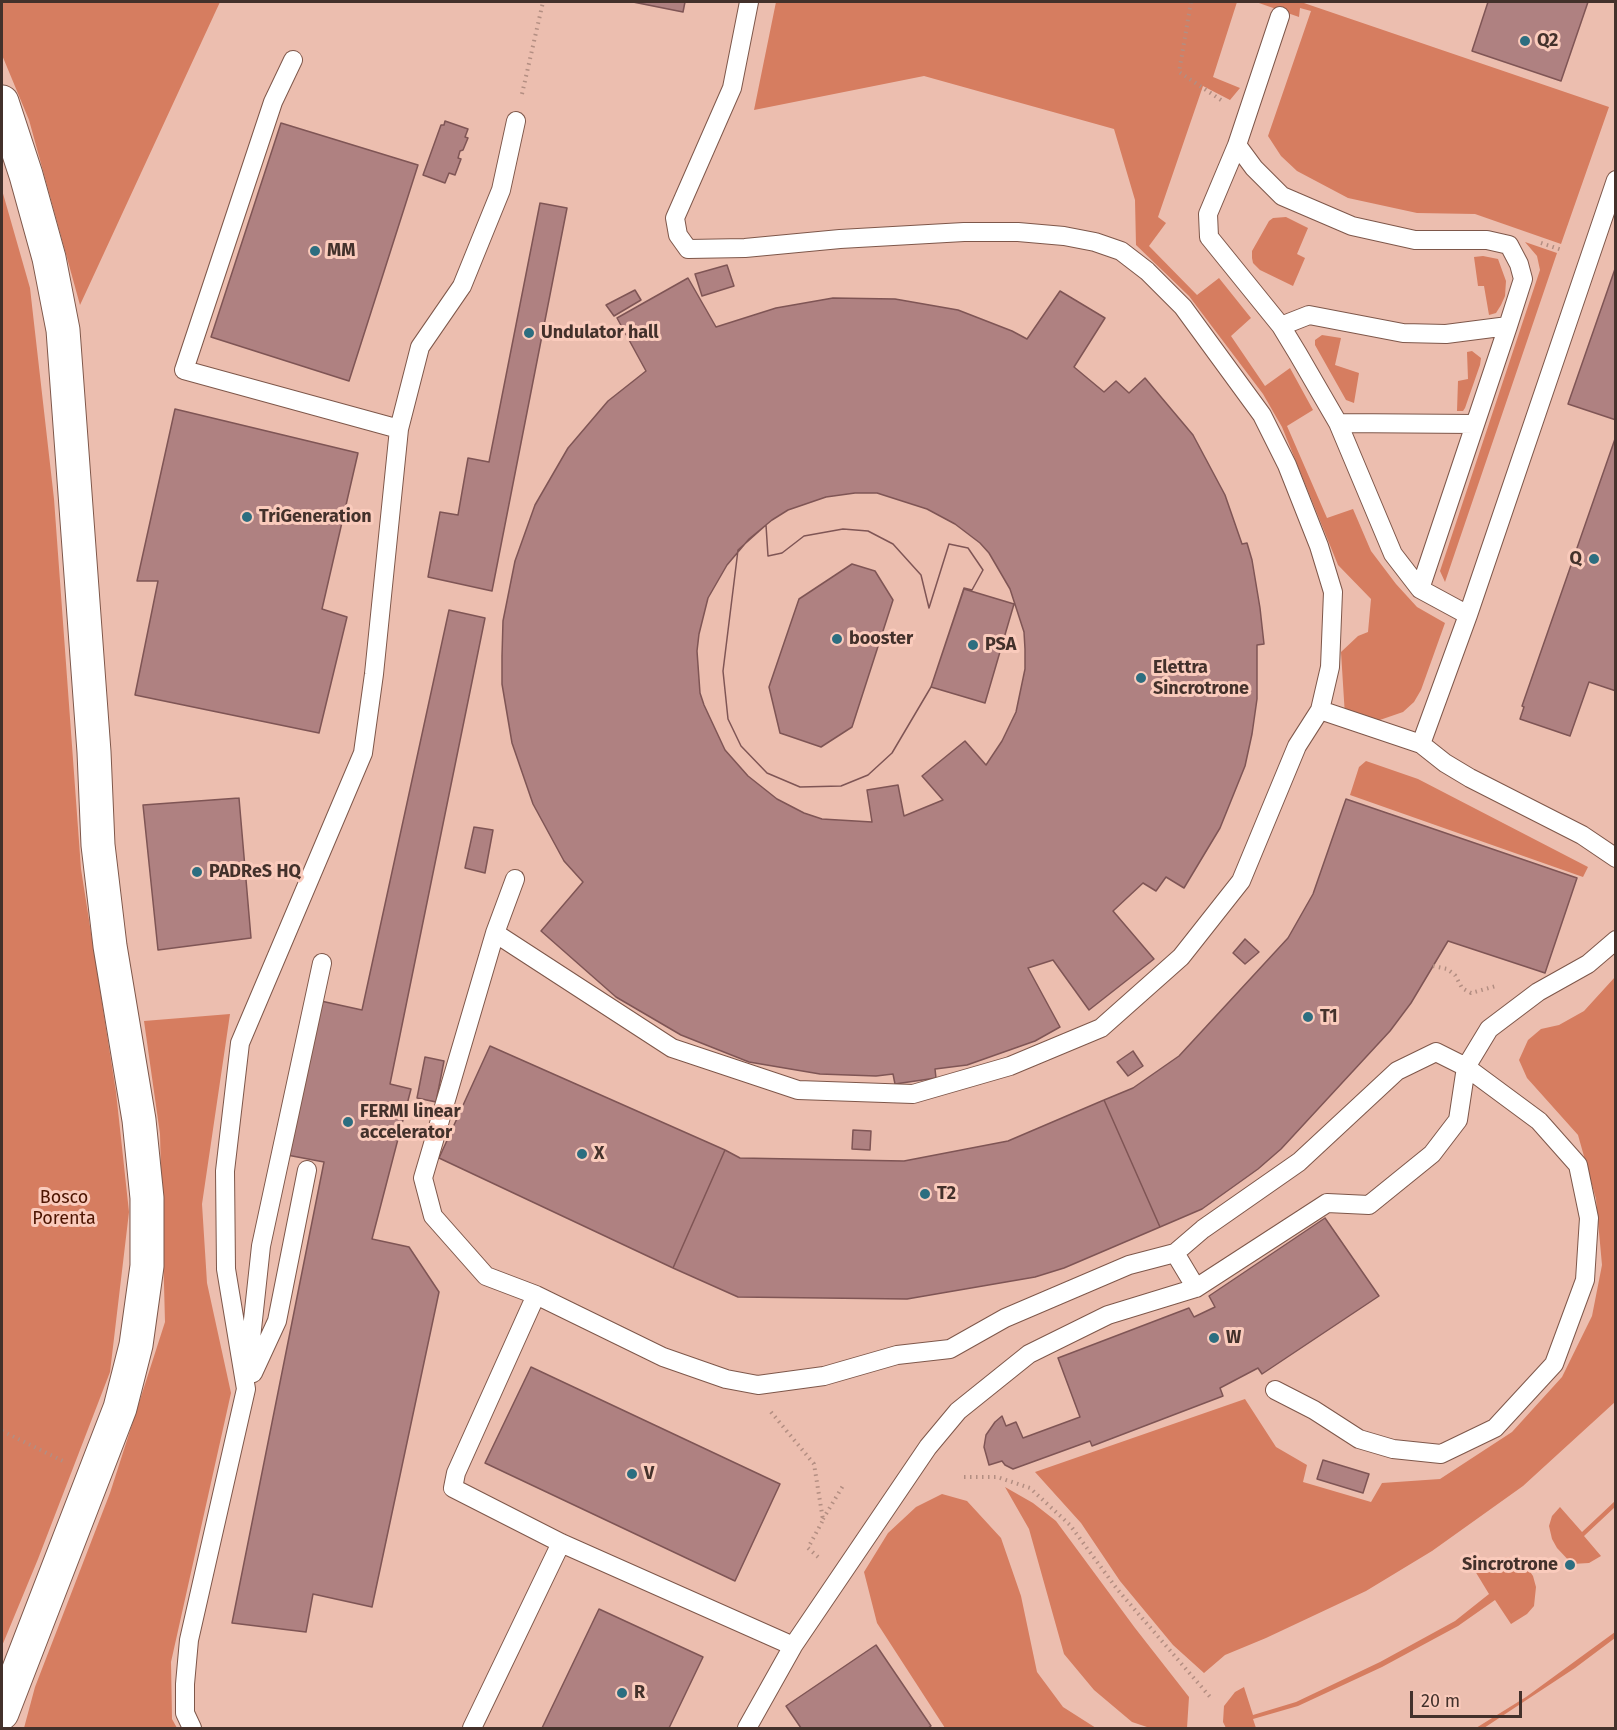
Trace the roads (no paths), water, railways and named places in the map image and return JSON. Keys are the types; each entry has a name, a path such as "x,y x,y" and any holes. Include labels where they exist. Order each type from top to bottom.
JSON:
{"street":[{"path":"2,102 26,175 49,258 63,330 94,753 98,845 110,946 139,1120 147,1198 147,1266 136,1345 120,1408 2,1713"}],"lane":[{"path":"495,933 672,1048 798,1090 913,1094 1010,1066 1101,1028 1181,957 1241,881 1297,746 1320,710 1330,667 1333,592 1319,546 1287,465 1262,415 1183,307 1147,271 1121,251 1095,242 1064,236 1018,232 964,232 840,239 745,248 688,249 678,235 675,218 732,88 749,2"},
{"path":"1280,16 1237,145 1208,214 1209,237 1281,326 1338,423 1393,554 1420,589 1468,615"},
{"path":"293,60 273,102 184,370 399,429"},
{"path":"246,1389 226,1269 225,1171 240,1043 363,753 374,674 399,429 420,347 462,286 501,190 516,121"},
{"path":"1237,145 1254,168 1282,196 1352,226 1415,240 1487,240 1509,245 1520,264 1523,279 1420,589"},
{"path":"1421,744 1468,615 1616,180"},
{"path":"1281,326 1309,315 1404,333 1446,334 1508,326"},
{"path":"1338,423 1474,424"},
{"path":"1320,710 1421,744 1445,763 1470,778 1582,835 1616,858"},
{"path":"514,879 495,933 423,1178 433,1216 486,1276 536,1295 663,1357 726,1379 758,1385 824,1376 897,1355 950,1349 1005,1318 1129,1265 1174,1253 1203,1229 1299,1162 1397,1071 1436,1052 1466,1067 1539,1121 1578,1165 1589,1218 1585,1280 1554,1364 1495,1428 1442,1454 1393,1449 1359,1439 1314,1410 1275,1390"},
{"path":"747,1728 793,1646 928,1447 958,1411 1029,1354 1108,1315 1196,1288 1328,1203 1369,1205 1432,1154 1458,1120 1466,1067 1489,1029 1538,992 1588,964 1616,940"},
{"path":"192,1728 185,1713 189,1640 246,1389 261,1246 322,963"},
{"path":"246,1389 277,1321 307,1170"},
{"path":"1174,1253 1196,1288"},
{"path":"536,1295 456,1473 453,1488 561,1543 793,1646"},
{"path":"472,1728 561,1543"}],"place":[{"name":"Q2","path":"1525,41"},
{"name":"MM","path":"315,251"},
{"name":"Undulator hall","path":"529,333"},
{"name":"TriGeneration","path":"247,517"},
{"name":"Q","path":"1594,559"},
{"name":"booster","path":"837,639"},
{"name":"PSA","path":"973,645"},
{"name":"Elettra Sincrotrone","path":"1141,678"},
{"name":"PADReS HQ","path":"197,872"},
{"name":"T1","path":"1308,1017"},
{"name":"FERMI linear accelerator","path":"348,1122"},
{"name":"X","path":"582,1154"},
{"name":"T2","path":"925,1194"},
{"name":"W","path":"1214,1338"},
{"name":"V","path":"632,1474"},
{"name":"Sincrotrone","path":"1570,1565"},
{"name":"R","path":"622,1693"}],"park label":[{"name":"Bosco Porenta","path":"64,1208"}]}
